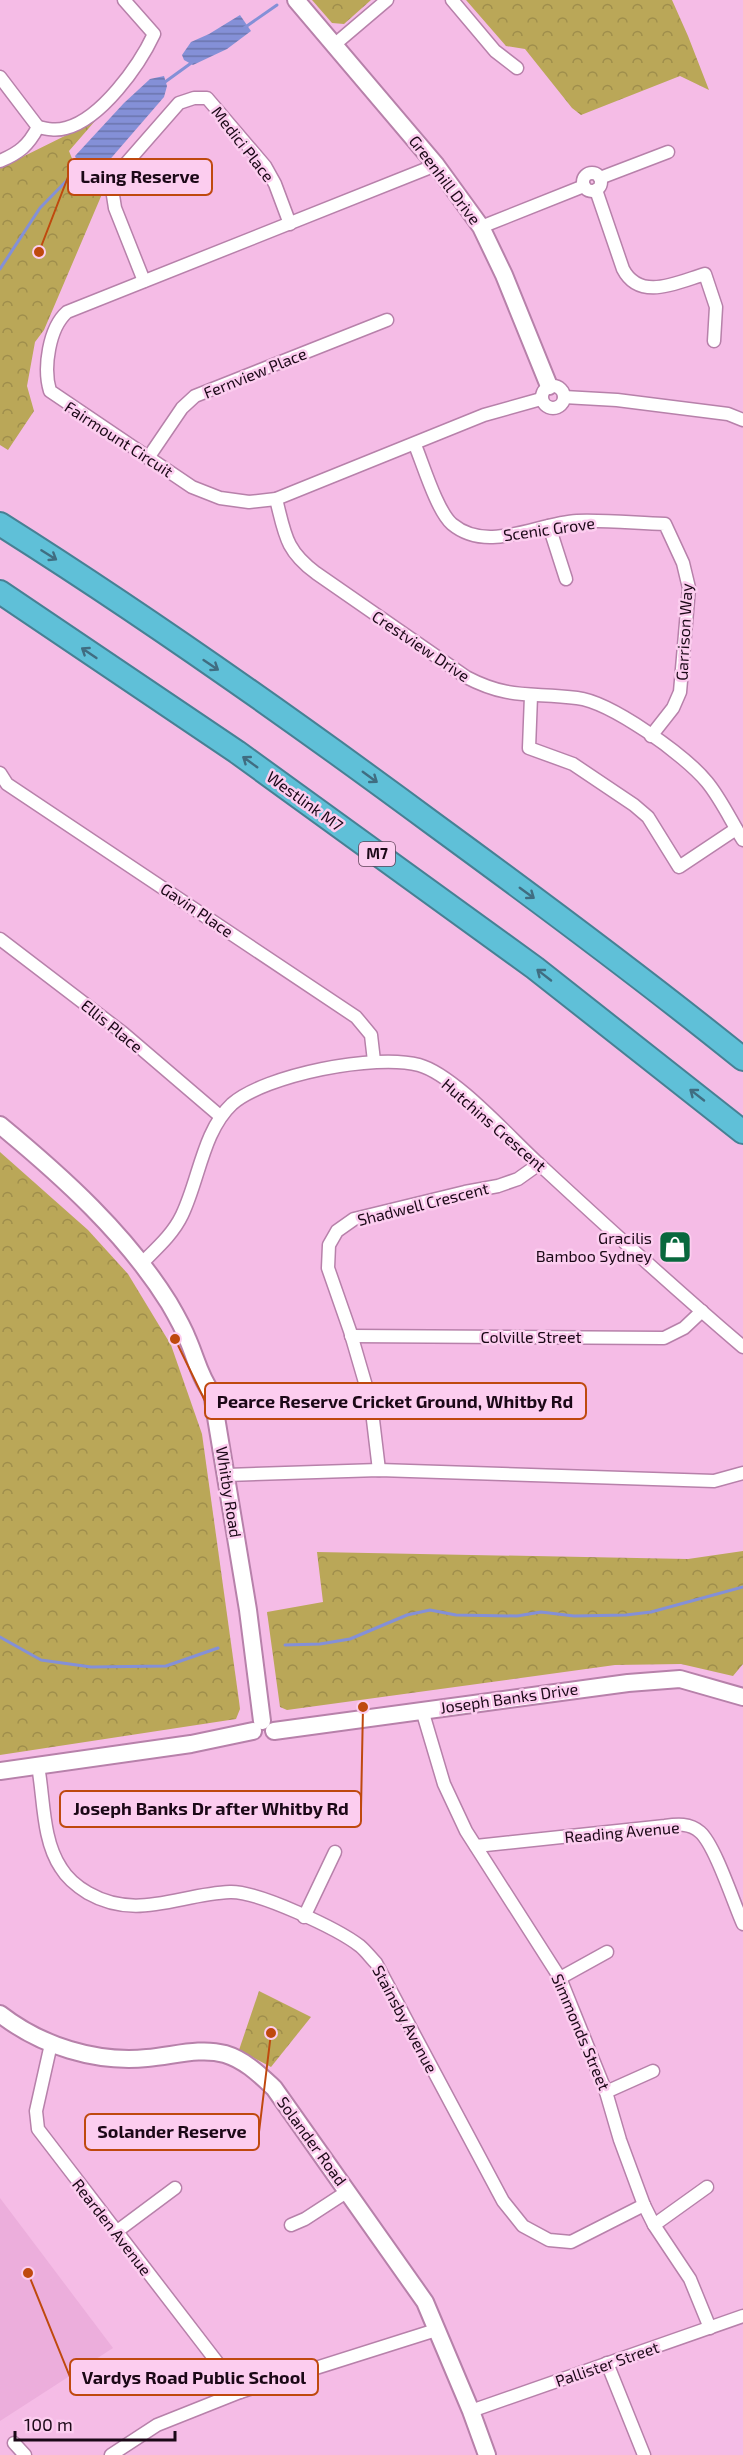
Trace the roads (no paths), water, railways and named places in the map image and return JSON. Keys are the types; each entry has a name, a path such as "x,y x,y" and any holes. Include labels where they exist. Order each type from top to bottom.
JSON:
{"highway":[{"path":"0,524 64,564 304,729 640,976 743,1059"},
{"name":"Westlink M7","path":"0,592 237,752 516,954 743,1132"}],"street":[{"path":"0,77 38,127 53,130 67,128 98,111 145,55 154,34 124,0"},
{"name":"Greenhill Drive","path":"296,0 436,165 481,227 500,264 545,392"},
{"path":"334,45 387,0"},
{"path":"452,0 495,51 518,68"},
{"name":"Medici Place","path":"144,281 116,208 112,189 116,175 179,103 194,98 207,98 265,166 275,184 290,224"},
{"path":"0,161 21,152 30,142 38,127"},
{"path":"481,227 601,184 600,178 668,152"},
{"name":"Fairmount Circuit","path":"436,165 67,312 58,320 53,332 48,377 50,392 192,487 220,498 249,502 276,499 545,392"},
{"path":"590,188 623,269 635,284 644,288 655,288 705,274 716,306 714,341"},
{"name":"Fernview Place","path":"148,458 182,408 195,396 387,320"},
{"path":"559,388 564,397 562,405 551,409 544,405 545,392 559,388"},
{"path":"564,397 617,400 728,414 743,420"},
{"name":"Scenic Grove","path":"415,445 442,510 451,523 464,531 481,536 500,537 574,521 664,525"},
{"name":"Crestview Drive","path":"276,499 288,544 299,560 466,677 488,689 510,694 579,698 619,714 689,764 706,781 743,840"},
{"name":"Garrison Way","path":"651,736 673,708 680,692 689,588 683,562 664,525"},
{"path":"549,526 566,579"},
{"path":"531,696 529,748 573,764 634,805 648,817 679,867 736,829"},
{"name":"Gavin Place","path":"0,773 7,784 356,1017 371,1035 374,1061"},
{"name":"Ellis Place","path":"0,939 123,1033 220,1116"},
{"name":"Hutchins Crescent","path":"220,1116 235,1102 266,1084 291,1076 374,1061 396,1061 420,1065 446,1080 472,1101 743,1347"},
{"path":"142,1263 164,1241 182,1215 220,1116"},
{"name":"Whitby Road","path":"0,1125 106,1222 142,1263 180,1323 204,1384 212,1393 227,1475 262,1728"},
{"name":"Shadwell Crescent","path":"379,1470 371,1403 328,1268 329,1245 337,1231 354,1219 498,1186 518,1179 539,1164"},
{"name":"Colville Street","path":"351,1336 664,1338 684,1328 702,1311"},
{"path":"227,1475 379,1470 714,1481 743,1473"},
{"name":"Joseph Banks Drive","path":"0,1771 191,1744 262,1728 422,1710 606,1685 680,1679 743,1697"},
{"name":"Simmonds Street","path":"422,1710 453,1806 560,1978 606,2092 620,2140 644,2205 654,2225 690,2279 710,2328"},
{"name":"Stainsby Avenue","path":"38,1766 49,1835 56,1859 69,1878 83,1890 99,1899 112,1904 143,1907 230,1892 246,1893 267,1899 341,1934 361,1947 376,1963 503,2201 523,2226 549,2240 572,2242 644,2205"},
{"name":"Reading Avenue","path":"476,1846 681,1824 692,1827 707,1840 743,1924"},
{"path":"304,1917 334,1852"},
{"path":"560,1978 606,1952"},
{"name":"Solander Road","path":"0,2014 51,2044 99,2057 145,2058 199,2051 226,2055 249,2065 274,2088 426,2302 487,2455"},
{"name":"Rearden Avenue","path":"51,2044 36,2111 38,2129 240,2392"},
{"path":"606,2092 652,2071"},
{"path":"654,2225 707,2187"},
{"path":"116,2232 175,2188"},
{"path":"291,2225 305,2219 348,2191"},
{"name":"Pallister Street","path":"471,2411 743,2316"},
{"path":"111,2455 157,2426 240,2392 436,2330"},
{"path":"607,2363 644,2455"},
{"path":"14,2443 25,2455"}],"water":[{"path":"240,15 251,31 227,49 193,65 184,60 182,55 191,42"},
{"path":"164,76 167,86 164,97 106,164 91,168 79,166 75,156 124,103 150,79"}],"waterway":[{"path":"244,28 277,5"},
{"path":"165,82 194,61"},
{"path":"0,269 40,208 82,165"},
{"path":"285,1645 320,1644 350,1639 407,1615 430,1610 456,1615 517,1616 541,1612 574,1616 626,1615 651,1612 743,1587"},
{"path":"0,1637 41,1660 91,1667 166,1666 218,1648"}],"place":[{"name":"Laing Reserve","path":"39,252"},
{"name":"Gracilis Bamboo Sydney","path":"675,1247"},
{"name":"Pearce Reserve Cricket Ground, Whitby Rd","path":"175,1339"},
{"name":"Joseph Banks Dr after Whitby Rd","path":"363,1707"},
{"name":"Solander Reserve","path":"271,2033"},
{"name":"Vardys Road Public School","path":"28,2273"}]}
